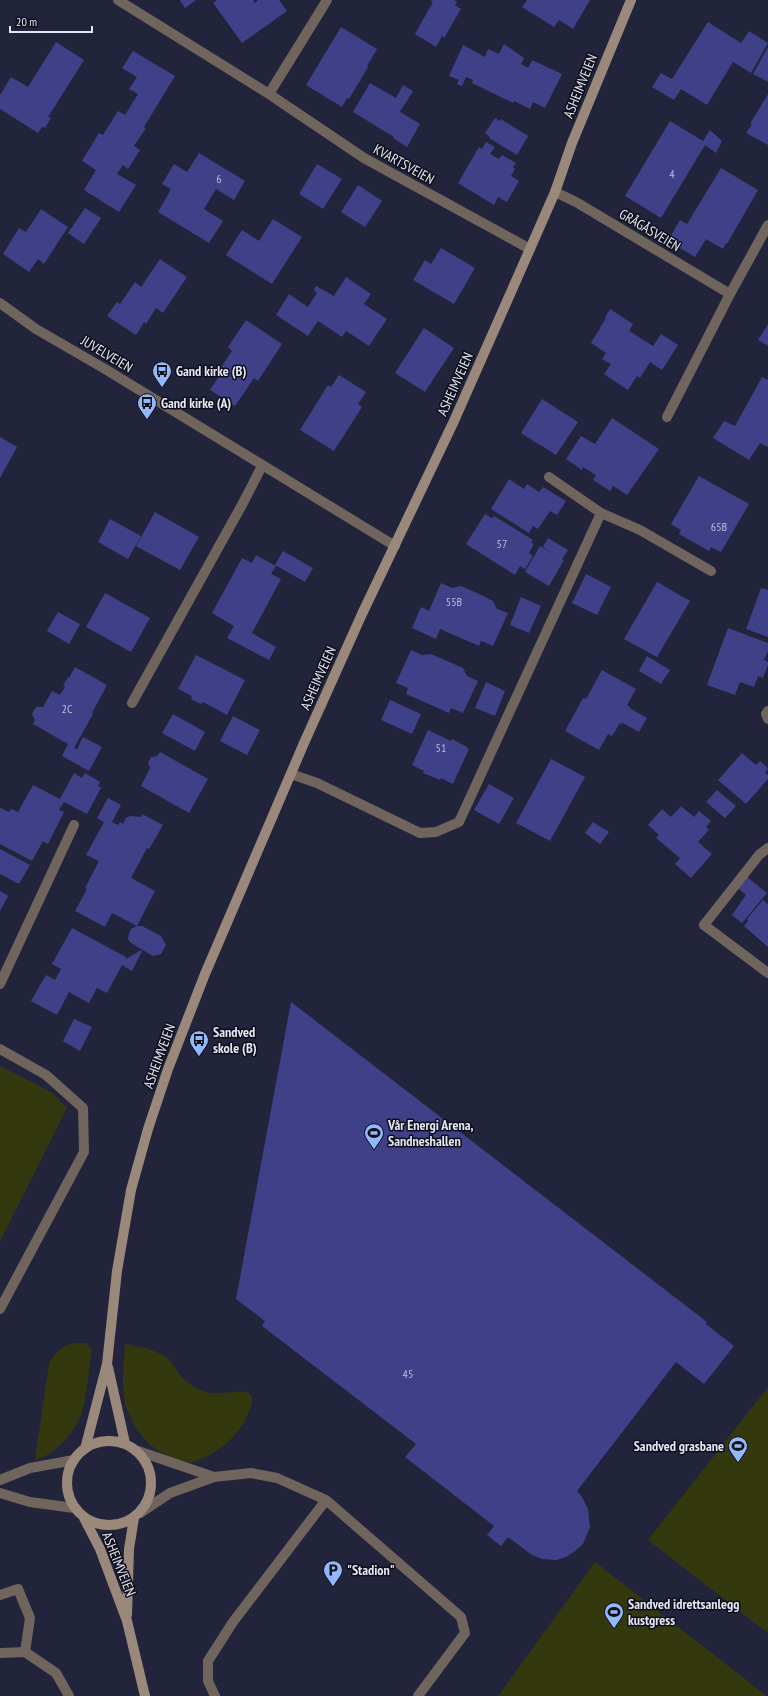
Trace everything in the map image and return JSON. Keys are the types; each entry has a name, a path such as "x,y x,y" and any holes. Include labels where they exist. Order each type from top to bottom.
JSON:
{"main road":[{"name":"ASHEIMVEIEN","path":"85,1449 107,1364 120,1256 131,1190 148,1129 168,1069 205,974 291,774 362,614 454,421 555,192 572,143 631,0"},
{"name":"ASHEIMVEIEN","path":"107,1364 125,1443"},
{"path":"108,1440 125,1443 138,1451 145,1459 151,1472 152,1487 149,1500 137,1516 120,1525 105,1526 84,1518 74,1508 67,1488 68,1473 74,1460 85,1449 93,1444 108,1440"},
{"name":"ASHEIMVEIEN","path":"127,1620 129,1549 137,1516"},
{"name":"ASHEIMVEIEN","path":"84,1518 100,1549 127,1620 145,1696"}],"street":[{"name":"KVARTSVEIEN","path":"118,0 269,94 364,158 530,249"},
{"path":"269,94 327,0"},
{"name":"GRÅGÅSVEIEN","path":"555,192 576,202 730,294"},
{"path":"667,417 730,294 768,226"},
{"name":"JUVELVEIEN","path":"0,303 36,329 105,369 395,546"},
{"path":"132,703 243,504 262,466"},
{"path":"549,477 601,513 640,530 711,571"},
{"path":"291,774 317,783 420,833 436,832 458,822 601,513"},
{"path":"768,711 766,714 768,719"},
{"path":"0,984 74,824"},
{"path":"768,848 759,855 704,925 768,973"},
{"path":"0,1049 46,1075 83,1108 84,1152 0,1309"},
{"path":"138,1451 214,1477"},
{"path":"0,1480 30,1468 74,1460"},
{"path":"137,1516 170,1493 214,1477 251,1473 277,1478 326,1500 461,1617 465,1633 418,1696"},
{"path":"0,1493 30,1502 74,1508"},
{"path":"215,1696 208,1681 208,1661 233,1622 326,1500"},
{"path":"0,1595 18,1589 30,1618 25,1652"},
{"path":"0,1653 25,1652 56,1673 69,1696"}],"green space":[{"path":"0,1066 51,1092 67,1108 0,1241"},
{"path":"75,1343 86,1343 92,1350 82,1412 78,1423 71,1434 49,1454 35,1460 49,1363 54,1355 60,1350"},
{"path":"125,1344 149,1349 166,1357 184,1379 201,1390 209,1393 247,1392 251,1396 252,1402 244,1422 229,1441 209,1456 188,1462 172,1459 164,1455 145,1439 132,1421 127,1410 123,1386"},
{"name":"Sandved grasbane","path":"768,1387 768,1633 648,1540"},
{"name":"Sandved idrettsanlegg kustgress","path":"595,1562 767,1696 498,1696"}],"building":[{"path":"180,0 196,0 185,8"},
{"path":"217,0 253,0 255,3 258,0 279,0 287,11 242,43 213,3"},
{"path":"430,0 454,0 457,2 455,5 461,9 444,38 442,36 436,47 415,34 433,2"},
{"path":"527,0 590,0 573,29 559,20 554,27 522,7"},
{"path":"708,22 741,43 749,31 768,43 751,73 733,62 707,105 681,89 674,100 652,87 661,73 672,79"},
{"path":"341,27 377,49 349,99 347,98 342,107 306,85"},
{"path":"56,42 84,60 48,117 51,118 45,128 42,127 38,133 0,109 0,95 11,77 28,87"},
{"path":"504,44 524,58 521,64 528,68 532,60 562,74 545,108 533,102 530,109 514,101 513,103 472,83 473,80 466,77 462,86 457,84 459,80 449,76 463,45 485,57 488,49 499,54"},
{"path":"768,47 768,82 753,74"},
{"path":"133,51 175,76 144,127 146,128 134,146 140,150 128,169 123,165 117,174 136,185 119,212 84,190 96,170 82,161 99,133 103,135 118,111 125,115 138,94 129,89 137,77 122,68"},
{"path":"370,83 396,98 403,85 413,91 400,112 420,124 407,147 393,138 394,137 353,112"},
{"path":"768,94 768,145 746,133"},
{"path":"495,118 500,121 501,119 528,136 517,155 489,138 490,137 485,133"},
{"path":"670,121 703,141 710,130 722,141 716,153 705,145 661,218 625,196"},
{"path":"486,142 495,147 490,154 499,159 502,155 516,163 513,167 515,169 511,176 519,181 507,202 498,197 494,205 458,183 479,147 482,149"},
{"path":"199,153 245,181 234,200 216,189 204,209 223,221 209,243 158,212 171,189 162,184 174,164 187,172"},
{"path":"317,164 342,179 323,209 299,194"},
{"path":"721,168 758,190 723,249 706,239 695,257 668,241 680,220 687,224"},
{"path":"358,185 382,201 365,227 341,212"},
{"path":"85,208 101,218 84,244 68,233"},
{"path":"41,209 68,227 44,264 38,259 29,272 3,254 19,228 26,232"},
{"path":"273,219 302,237 272,284 226,255 242,230 259,241"},
{"path":"441,248 475,268 454,304 413,280 425,260 431,264"},
{"path":"160,259 187,277 163,313 156,308 146,324 144,322 136,335 107,316 117,302 120,304 135,282 141,287"},
{"path":"346,277 371,294 364,304 387,319 369,346 346,331 342,337 318,321 308,336 276,315 289,294 308,307 317,293 314,290 316,286 334,296"},
{"path":"610,309 633,324 629,331 653,346 661,334 678,345 662,370 650,362 640,378 637,376 628,390 604,374 611,364 602,359 606,353 591,343"},
{"path":"246,320 282,344 258,381 254,378 235,406 210,390 219,376 216,375 232,351 228,347"},
{"path":"768,324 768,346 758,340"},
{"path":"424,328 454,348 425,392 395,373"},
{"path":"339,375 366,392 358,404 362,407 334,451 300,430 328,385 331,387"},
{"path":"762,377 768,380 768,447 760,443 749,460 713,438 724,421 735,426"},
{"path":"542,399 578,422 556,455 521,433"},
{"path":"612,418 659,449 627,495 613,486 610,491 593,480 596,475 583,467 582,470 566,459 581,436 595,444"},
{"path":"0,437 17,447 0,478"},
{"path":"699,476 749,504 721,552 711,547 709,551 679,534 681,530 671,524"},
{"path":"509,479 524,489 527,484 539,492 543,487 566,501 557,515 550,511 538,529 533,526 529,533 491,509"},
{"path":"155,512 199,537 180,570 136,546"},
{"path":"485,514 492,518 494,516 533,540 531,542 534,544 529,553 533,556 525,569 520,566 515,575 466,544"},
{"path":"110,519 141,536 128,559 98,542"},
{"path":"548,538 568,550 549,586 525,572 540,546 558,557 543,547"},
{"path":"283,551 313,568 305,582 275,565"},
{"path":"256,555 276,566 271,574 281,579 252,633 276,647 269,660 227,638 234,626 212,613 242,558 252,563"},
{"path":"586,574 611,587 597,615 572,603"},
{"path":"657,582 690,601 657,657 624,639"},
{"path":"441,583 452,588 461,586 477,593 493,601 497,609 508,613 493,646 481,641 479,646 440,629 436,639 412,628 421,607 429,611"},
{"path":"761,588 768,590 768,637 746,629"},
{"path":"105,593 150,618 131,652 86,627"},
{"path":"521,597 541,606 529,633 510,625"},
{"path":"58,612 80,624 69,644 47,631"},
{"path":"728,628 768,643 768,651 764,660 768,662 768,665 763,678 758,676 754,687 740,682 735,695 707,685"},
{"path":"411,650 422,655 431,654 463,668 467,676 478,681 463,713 451,708 449,713 406,694 408,688 396,683"},
{"path":"196,655 245,680 227,715 203,702 201,704 191,699 192,696 178,689"},
{"path":"647,656 670,670 661,684 639,671"},
{"path":"75,667 107,685 74,748 77,749 83,737 102,747 89,771 62,756 68,744 33,724 35,720 32,714 36,707 43,707 52,691 60,695 65,687 63,686"},
{"path":"602,670 636,689 627,705 647,718 639,732 623,723 620,723 612,736 608,734 599,750 565,731 583,698 586,699"},
{"path":"486,682 505,691 495,716 475,708"},
{"path":"390,700 421,714 412,734 381,720"},
{"path":"173,714 205,732 195,751 162,733"},
{"path":"233,716 260,730 247,755 220,741"},
{"path":"428,730 451,741 452,739 469,749 453,784 441,778 440,780 423,773 424,771 412,765"},
{"path":"160,752 208,779 189,813 141,786 150,768 148,763 151,757 157,756"},
{"path":"742,753 756,765 760,761 768,768 765,773 768,775 768,779 746,804 718,780"},
{"path":"551,759 585,777 550,841 516,823"},
{"path":"74,773 82,778 85,773 100,782 98,786 101,788 87,814 64,802 59,810 64,812 48,844 43,841 32,861 0,844 0,808 9,812 11,809 18,812 33,785 60,799"},
{"path":"489,784 514,798 499,824 474,810"},
{"path":"717,790 736,806 725,818 706,802"},
{"path":"108,798 121,805 112,822 118,825 120,822 123,824 126,818 130,816 141,817 142,814 163,825 149,849 147,848 131,878 155,891 137,926 112,913 105,927 75,911 87,889 85,888 99,861 86,855 104,822 97,818"},
{"path":"681,806 694,817 699,811 711,821 706,827 709,830 698,842 712,854 691,878 675,864 680,858 656,838 659,835 648,825 662,809 671,817"},
{"path":"593,822 609,832 600,844 585,833"},
{"path":"0,849 30,865 19,884 0,874"},
{"path":"747,877 767,893 742,923 732,915 746,895 738,888"},
{"path":"0,891 8,896 0,911"},
{"path":"763,900 768,904 768,947 744,926 748,921 747,919"},
{"path":"137,926 142,926 161,936 166,945 161,954 153,956 131,943 128,939 129,934 131,929"},
{"path":"72,928 126,957 126,959 141,950 142,951 132,971 122,965 107,993 97,988 89,1003 69,992 57,1015 31,1001 46,975 55,980 61,969 52,964"},
{"name":"Vår Energi Arena, Sandneshallen","path":"291,1002 707,1322 706,1324 734,1346 704,1384 676,1362 577,1491 588,1509 590,1527 583,1544 566,1557 556,1560 542,1559 532,1555 508,1537 501,1546 487,1535 494,1526 405,1457 416,1444 262,1326 265,1321 236,1299"},
{"path":"74,1019 92,1027 80,1051 63,1041"}],"place":[{"name":"Gand kirke (B)","path":"162,388"},
{"name":"Gand kirke (A)","path":"147,420"},
{"name":"Sandved skole (B)","path":"199,1057"},
{"name":"Vår Energi Arena, Sandneshallen","path":"374,1150"},
{"name":"Sandved grasbane","path":"738,1463"},
{"name":"\"Stadion\"","path":"333,1587"},
{"name":"Sandved idrettsanlegg kustgress","path":"614,1629"}]}
